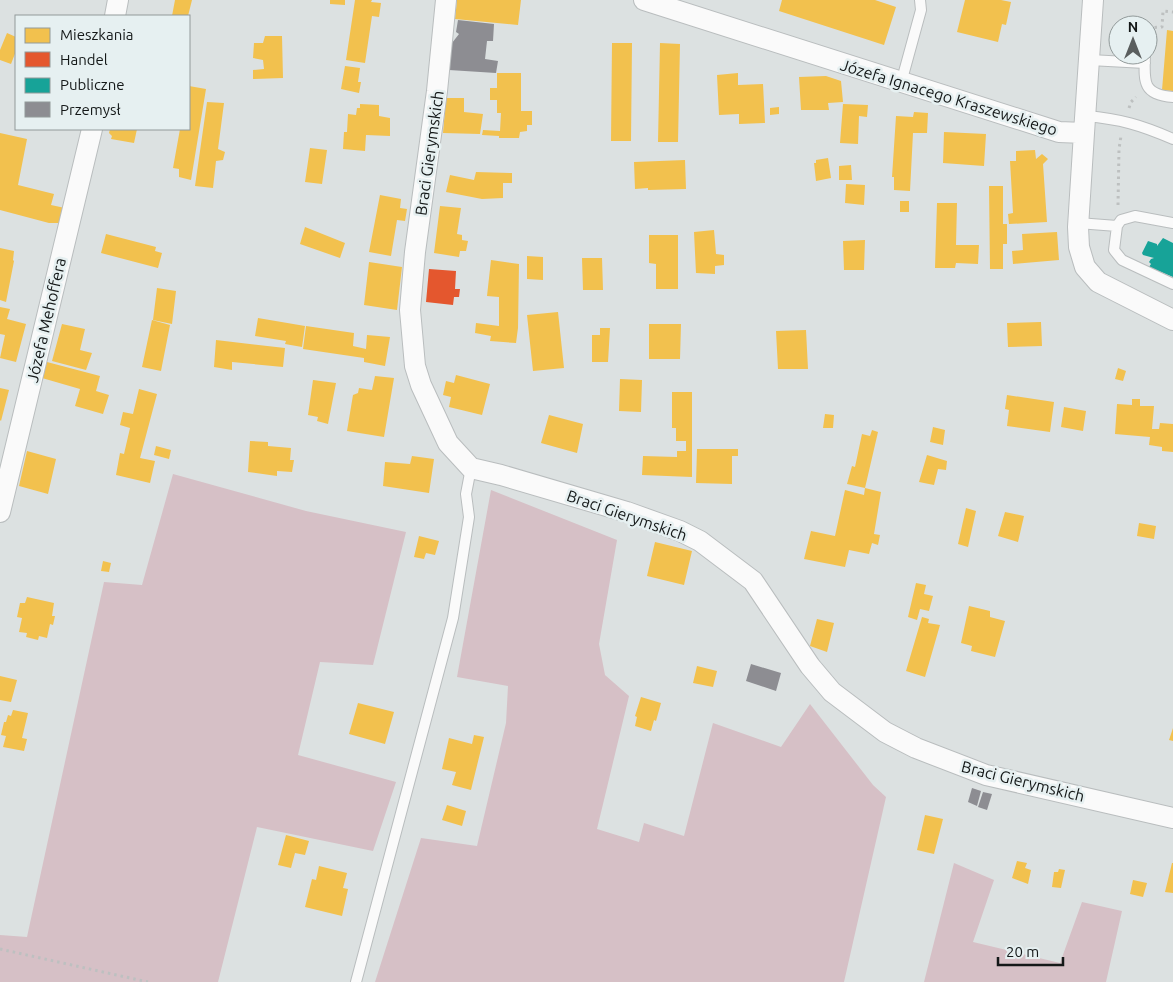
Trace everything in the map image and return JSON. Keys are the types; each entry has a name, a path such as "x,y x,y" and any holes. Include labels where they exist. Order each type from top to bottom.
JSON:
{"street":[{"path":"115,15 118,0"},
{"name":"Braci Gierymskich","path":"446,0 437,91 410,310 415,366 421,385 448,443 471,468 627,512 680,530 700,541 753,581 810,666 832,692 885,732 916,748 986,775 1173,818"},
{"name":"Józefa Ignacego Kraszewskiego","path":"644,0 1059,132 1085,124"},
{"path":"1093,0 1078,223 1079,247 1085,267 1098,282 1173,320"},
{"name":"Józefa Mehoffera","path":"0,512 92,130"}],"lane":[{"path":"901,83 921,10 920,0"},
{"path":"1090,60 1108,60"},
{"path":"1145,65 1144,80 1147,88 1154,94 1173,97"},
{"path":"1085,124 1125,122 1142,126 1173,139"},
{"path":"1078,223 1119,223 1135,216 1173,223"},
{"path":"1119,223 1114,250 1122,260 1173,284"},
{"path":"356,982 453,618 469,517 466,494 471,468"}],"path":[{"path":"1158,27 1162,27 1163,11 1173,12"},
{"path":"1119,223 1119,148 1131,102"},
{"path":"0,949 148,982"}],"shaded area":[{"path":"173,474 306,511 406,532 373,665 320,662 298,755 396,782 373,851 257,827 218,982 0,982 0,935 27,937 104,582 142,585"},
{"path":"491,490 617,540 599,644 605,675 629,696 597,829 639,842 644,823 684,836 713,723 781,747 810,704 873,785 886,797 844,982 375,982 421,838 477,846 506,723 508,686 457,677"},
{"path":"954,863 994,880 973,942 1060,963 1082,902 1122,911 1106,982 924,982"}],"building: Mieszkania":[{"path":"175,0 192,0 188,15 172,15"},
{"path":"330,0 345,0 345,5 330,4"},
{"path":"355,0 372,0 371,2 381,3 379,17 372,16 365,63 346,60"},
{"path":"457,0 521,0 518,25 455,19"},
{"path":"782,0 875,0 896,7 884,45 779,11"},
{"path":"965,0 1001,0 1011,2 1006,25 1002,24 998,42 957,32"},
{"path":"1167,30 1173,31 1173,91 1162,90"},
{"path":"7,33 15,37 15,54 11,64 0,60 0,50"},
{"path":"265,36 282,36 283,78 253,79 253,70 264,69 263,60 253,58 254,43 263,43"},
{"path":"612,43 632,43 631,141 611,141"},
{"path":"660,43 680,44 678,142 658,142"},
{"path":"345,66 360,68 358,82 361,82 359,93 341,89"},
{"path":"497,73 521,73 521,111 532,111 532,125 527,125 527,131 520,132 519,138 499,138 499,136 482,135 483,130 500,131 501,113 497,113 497,100 490,100 490,88 497,88"},
{"path":"738,73 738,85 763,84 765,123 739,124 739,114 719,115 717,75"},
{"path":"826,76 841,81 843,102 828,103 829,110 801,110 799,77"},
{"path":"190,86 206,89 191,180 179,177 179,169 173,168 180,130 190,130"},
{"path":"446,98 464,98 464,112 483,114 480,134 443,133"},
{"path":"207,102 224,103 218,149 225,152 223,160 216,161 213,188 195,186"},
{"path":"360,104 379,105 379,116 390,118 390,136 366,135 365,151 343,149 344,132 347,132 348,114 356,115"},
{"path":"843,104 868,105 867,117 859,116 858,144 840,143"},
{"path":"779,107 779,114 770,115 770,108"},
{"path":"914,112 928,113 927,133 913,133 910,191 894,190 894,177 892,177 896,116 913,117"},
{"path":"110,130 137,130 134,143 111,139 112,136 109,133"},
{"path":"944,132 986,134 984,166 943,163"},
{"path":"0,133 27,139 18,185 54,194 51,205 65,208 62,223 49,223 0,210"},
{"path":"310,148 327,150 322,184 305,182"},
{"path":"1035,150 1036,159 1042,154 1048,159 1043,164 1047,222 1009,224 1008,214 1013,213 1010,161 1016,161 1016,151"},
{"path":"828,158 831,178 816,181 814,163 816,163 816,160"},
{"path":"685,160 686,189 635,189 634,162"},
{"path":"851,165 852,180 839,180 839,166"},
{"path":"476,172 512,173 512,183 503,183 503,198 482,199 446,192 450,175 474,180"},
{"path":"846,184 865,185 864,205 845,203"},
{"path":"989,186 1003,186 1003,224 1007,224 1007,244 1003,244 1003,269 990,269"},
{"path":"380,195 401,199 400,208 407,209 405,221 397,220 391,256 369,252"},
{"path":"900,201 909,201 909,212 900,212"},
{"path":"937,203 957,203 956,245 979,245 978,264 956,263 955,268 935,268"},
{"path":"440,206 461,208 457,234 462,235 462,240 468,241 466,251 460,251 459,257 434,253"},
{"path":"305,227 345,243 340,258 300,244"},
{"path":"714,230 716,254 724,255 724,265 715,266 715,274 696,273 694,232"},
{"path":"1057,232 1059,260 1013,264 1012,251 1023,250 1022,234"},
{"path":"106,234 156,247 155,251 162,253 158,268 101,253"},
{"path":"649,235 678,235 678,289 656,289 656,264 649,263"},
{"path":"865,240 864,270 844,270 843,241"},
{"path":"0,248 14,251 14,261 6,302 0,300"},
{"path":"527,256 543,257 543,280 527,279"},
{"path":"582,258 602,258 603,290 583,290"},
{"path":"491,260 519,264 516,343 490,341 491,336 475,333 476,323 499,326 499,297 487,296"},
{"path":"369,262 402,267 397,310 364,305"},
{"path":"157,288 176,291 172,324 153,320"},
{"path":"0,307 10,309 7,319 26,324 16,362 0,358 5,335 0,334"},
{"path":"558,312 564,368 533,371 527,315"},
{"path":"258,318 305,326 302,347 285,344 286,341 255,336"},
{"path":"152,320 170,325 161,371 142,367"},
{"path":"1041,322 1042,346 1008,347 1007,323"},
{"path":"62,324 85,329 80,350 92,353 86,370 52,361"},
{"path":"649,324 681,324 680,359 649,359"},
{"path":"306,326 354,333 353,346 366,349 367,335 390,337 385,366 364,362 364,358 303,349"},
{"path":"600,328 610,328 608,362 592,362 592,335 600,335"},
{"path":"806,330 808,369 778,369 776,331"},
{"path":"216,340 285,348 283,367 232,362 232,370 214,367"},
{"path":"47,362 100,376 96,391 109,395 103,414 75,406 80,389 42,378"},
{"path":"1118,368 1126,371 1123,381 1115,379"},
{"path":"456,375 490,384 482,415 449,407 451,397 443,395 446,381 454,383"},
{"path":"375,376 394,378 384,437 347,431 353,395 358,393 359,388 372,390"},
{"path":"620,379 642,380 641,412 619,411"},
{"path":"313,380 336,383 328,424 317,421 318,417 308,415"},
{"path":"0,388 9,390 1,421 0,420"},
{"path":"139,389 157,394 140,458 155,461 150,483 116,475 120,453 124,454 130,428 120,425 123,412 133,414"},
{"path":"672,392 692,392 692,477 642,475 643,456 677,457 677,451 686,451 686,441 676,441 676,428 672,428"},
{"path":"1007,395 1054,402 1050,432 1007,426 1009,410 1005,409"},
{"path":"1132,399 1140,399 1140,406 1154,406 1152,429 1159,429 1160,423 1173,424 1173,452 1162,451 1162,447 1149,445 1150,437 1115,434 1117,404 1132,405"},
{"path":"1064,407 1086,411 1083,431 1061,427"},
{"path":"825,414 834,415 833,428 823,428"},
{"path":"549,415 583,424 577,453 541,443"},
{"path":"933,427 945,430 943,445 930,442"},
{"path":"872,430 878,432 865,488 847,484 852,466 855,467 862,434 870,436"},
{"path":"250,441 268,442 268,446 291,448 290,460 294,460 292,472 277,471 277,476 248,472"},
{"path":"156,446 171,450 169,459 154,455"},
{"path":"697,449 738,449 738,456 732,456 732,484 696,483"},
{"path":"27,451 56,459 48,494 19,486"},
{"path":"927,455 947,461 946,470 938,469 934,485 919,482"},
{"path":"412,456 434,459 429,493 383,486 385,462 410,464"},
{"path":"865,488 881,492 874,534 880,535 878,545 872,543 869,554 849,550 845,567 804,559 811,531 835,536 845,490 864,495"},
{"path":"966,508 976,511 968,547 958,544"},
{"path":"1005,512 1024,516 1018,542 998,536"},
{"path":"1139,523 1156,526 1154,539 1137,536"},
{"path":"419,536 439,541 435,555 426,553 424,559 414,557"},
{"path":"655,542 692,551 684,585 647,576"},
{"path":"103,561 111,563 109,572 101,571"},
{"path":"916,583 926,585 924,594 933,596 929,611 920,609 917,620 908,617"},
{"path":"27,597 54,603 52,616 55,616 53,625 50,624 47,638 39,636 38,640 26,637 27,633 19,632 22,618 17,617 20,603 25,603"},
{"path":"969,606 990,611 990,617 1005,621 995,657 971,651 972,646 961,643"},
{"path":"922,617 929,619 928,623 940,625 925,677 906,671"},
{"path":"817,619 834,623 827,652 810,646"},
{"path":"697,666 717,671 713,687 693,683"},
{"path":"0,676 17,680 11,702 0,700"},
{"path":"641,697 661,703 651,731 635,726 637,717 635,716"},
{"path":"358,703 394,712 385,744 349,734"},
{"path":"13,710 28,713 22,738 27,739 24,751 3,747 6,736 1,735 4,722 6,722 8,715 11,716"},
{"path":"1173,728 1173,741 1169,740"},
{"path":"474,735 484,737 471,790 452,785 456,772 442,769 449,738 472,744"},
{"path":"447,805 466,811 462,826 442,820"},
{"path":"925,815 943,819 934,854 917,850"},
{"path":"286,835 309,841 305,855 295,853 291,868 278,865"},
{"path":"1017,861 1027,863 1025,868 1031,870 1028,884 1012,878"},
{"path":"1173,863 1173,893 1165,892"},
{"path":"319,866 347,873 343,888 348,889 342,916 305,907 312,879 316,880"},
{"path":"1059,869 1065,870 1061,888 1052,887 1054,872 1058,872"},
{"path":"1133,880 1147,883 1143,897 1130,894"}],"building: Handel":[{"path":"429,269 456,271 455,289 460,289 459,297 454,297 453,305 426,302"}],"building: Publiczne":[{"path":"1163,238 1173,243 1173,277 1149,267 1151,264 1149,262 1154,258 1142,253 1148,241 1157,244 1157,246"}],"building: Przemysł":[{"path":"458,20 494,24 493,41 487,41 485,59 498,61 496,73 449,70 452,43 459,34 456,32"},
{"path":"751,664 781,673 776,691 746,681"},
{"path":"972,788 981,791 977,806 968,802"},
{"path":"983,792 992,794 987,810 978,807"}]}
